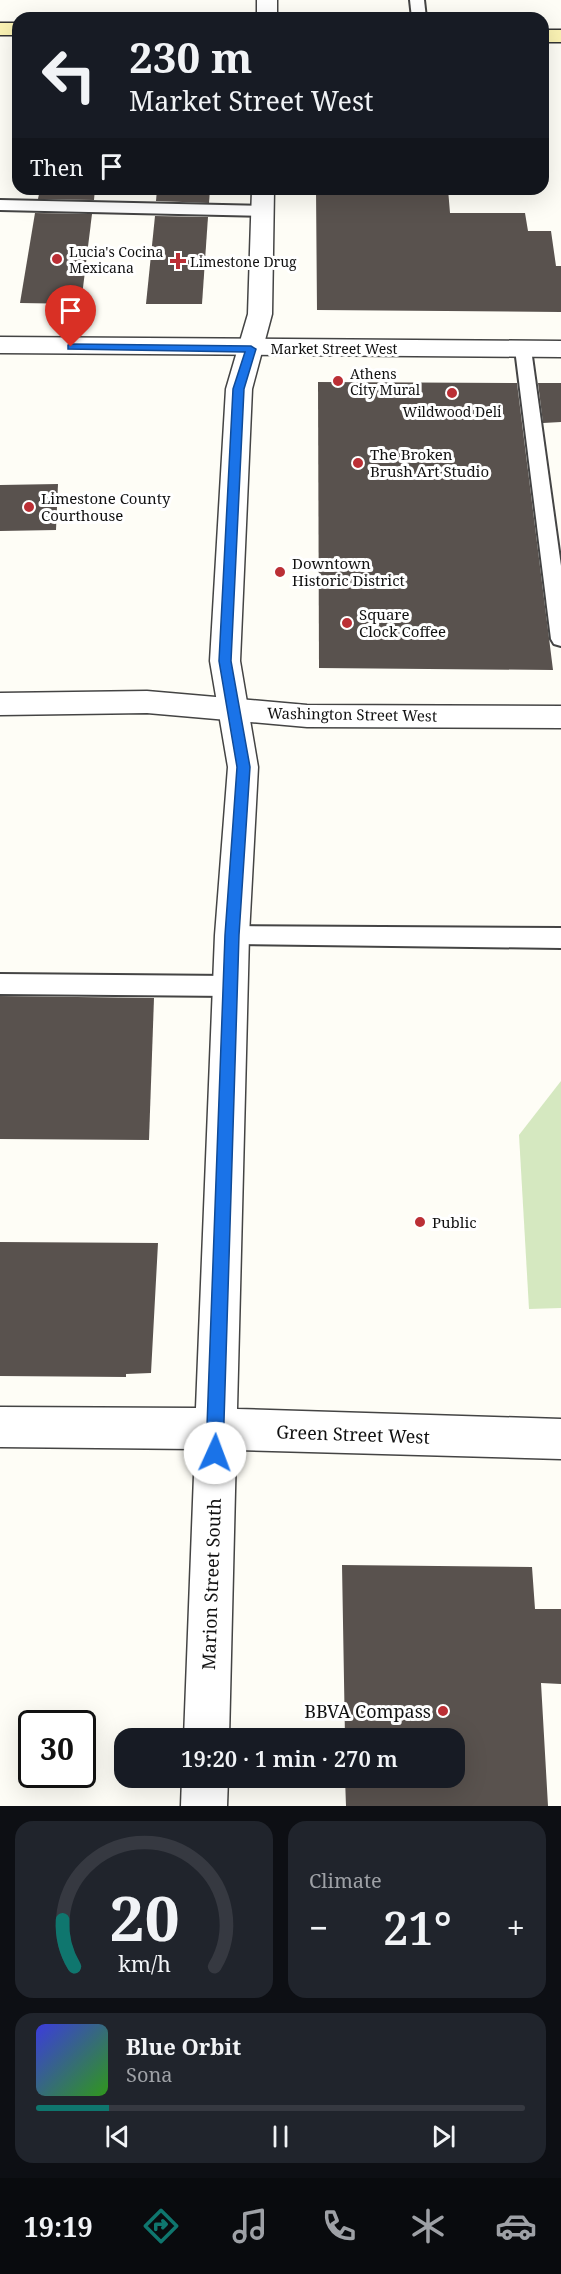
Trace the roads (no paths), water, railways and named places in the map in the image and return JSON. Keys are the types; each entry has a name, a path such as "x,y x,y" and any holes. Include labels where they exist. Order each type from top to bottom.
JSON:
{"street":[{"name":"Marion Street South","path":"206,1728 232,935 243,767 225,661 238,389 260,314 263,200"},
{"name":"Market Street West","path":"0,345 190,350 561,349"},
{"name":"Washington Street West","path":"0,704 147,702 307,716 561,717"},
{"name":"Green Street West","path":"0,1427 216,1429 561,1439"},
{"path":"204,1806 205,1788"}],"lane":[{"path":"35,206 37,195"},
{"path":"0,205 263,200"},
{"path":"523,349 561,639"},
{"path":"232,935 561,938"},
{"path":"0,984 231,986"}],"place":[{"name":"Lucia's Cocina Mexicana","path":"57,259"},
{"name":"Limestone Drug","path":"178,261"},
{"name":"Athens City Mural","path":"338,381"},
{"name":"Wildwood Deli","path":"452,393"},
{"name":"The Broken Brush Art Studio","path":"358,463"},
{"name":"Limestone County Courthouse","path":"29,507"},
{"name":"Downtown Historic District","path":"280,572"},
{"name":"Square Clock Coffee","path":"347,623"},
{"name":"Public","path":"420,1222"},
{"name":"BBVA Compass","path":"443,1711"}]}
